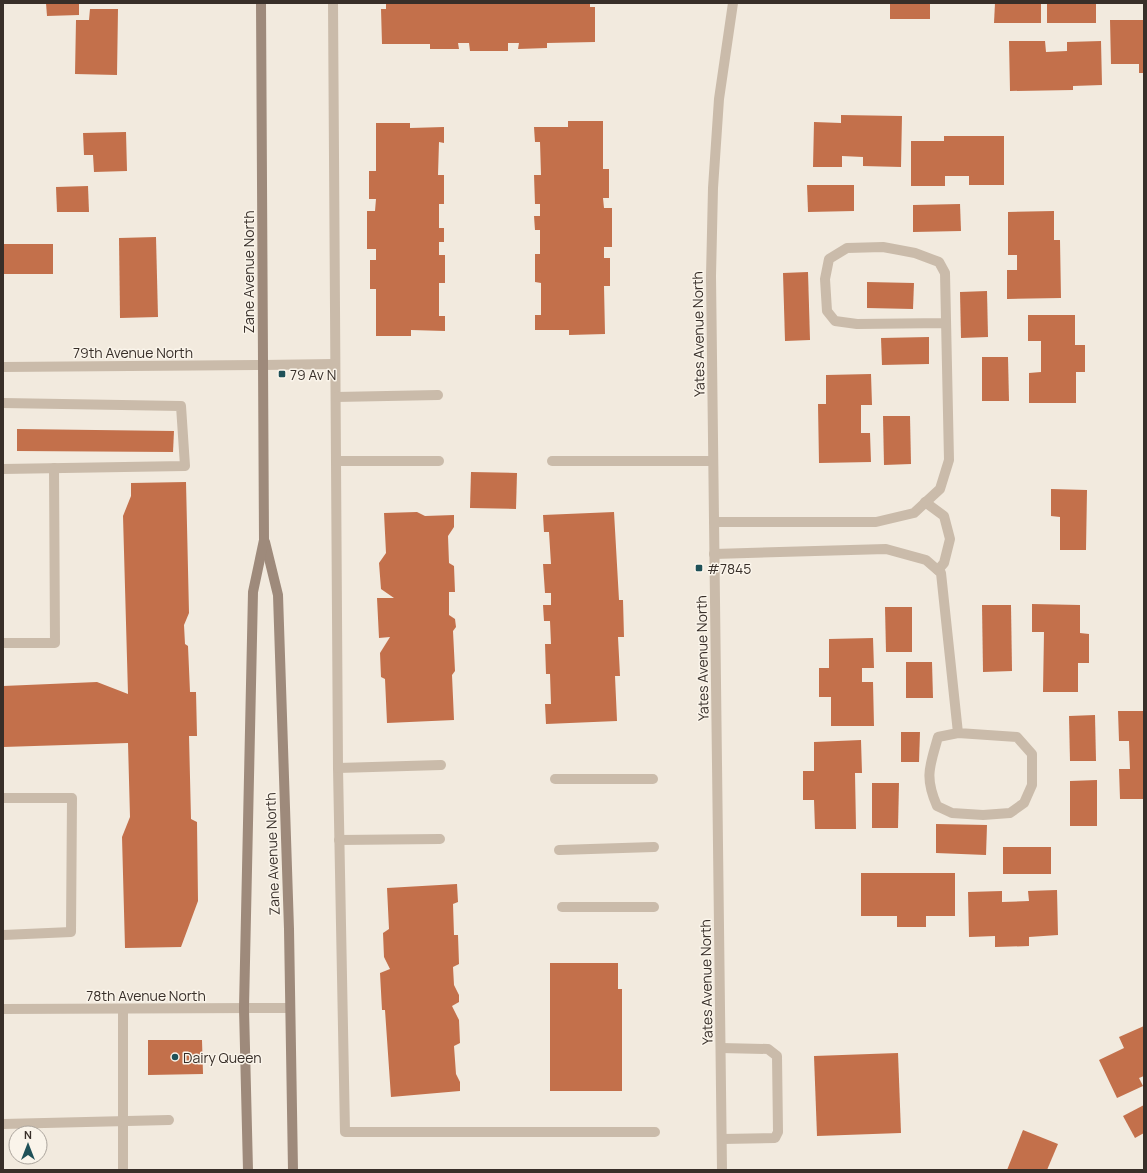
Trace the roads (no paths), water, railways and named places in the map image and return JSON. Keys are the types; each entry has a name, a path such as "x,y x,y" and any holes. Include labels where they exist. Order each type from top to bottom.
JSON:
{"main road":[{"name":"Zane Avenue North","path":"248,1170 244,1008 253,592 264,540 261,3"},
{"name":"Zane Avenue North","path":"264,540 278,595 292,1170"}],"street":[{"path":"333,3 334,364 336,397 338,768 345,1132 656,1132"},
{"name":"Yates Avenue North","path":"722,1170 711,276 713,188 719,99 733,3"},
{"path":"714,522 876,522 914,513 940,489 949,460 945,273 939,262 915,253 883,247 847,248 829,259 825,279 827,311 836,321 857,324 946,323"},
{"name":"79th Avenue North","path":"3,367 334,364"},
{"path":"336,397 438,395"},
{"path":"3,403 181,406 184,466 3,469"},
{"path":"336,461 439,461"},
{"path":"552,461 713,461"},
{"path":"3,643 55,643 54,468"},
{"path":"925,502 944,516 950,539 944,563 938,570"},
{"path":"714,554 886,549 926,560 941,573 958,733"},
{"path":"958,733 1017,738 1032,754 1032,786 1024,803 1010,813 982,815 952,813 937,806 929,788 929,768 938,737 958,733"},
{"path":"338,768 441,765"},
{"path":"554,779 653,779"},
{"path":"3,798 72,798 71,932 3,935"},
{"path":"339,840 440,839"},
{"path":"559,850 654,847"},
{"path":"562,907 654,907"},
{"name":"78th Avenue North","path":"3,1009 289,1008"},
{"path":"123,1009 123,1170"},
{"path":"721,1048 768,1048 777,1056 778,1132 775,1138 722,1139"},
{"path":"3,1124 169,1120"}],"place":[{"name":"79 Av N","path":"282,374"},
{"name":"#7845","path":"699,568"},
{"name":"Dairy Queen","path":"175,1057"}]}
